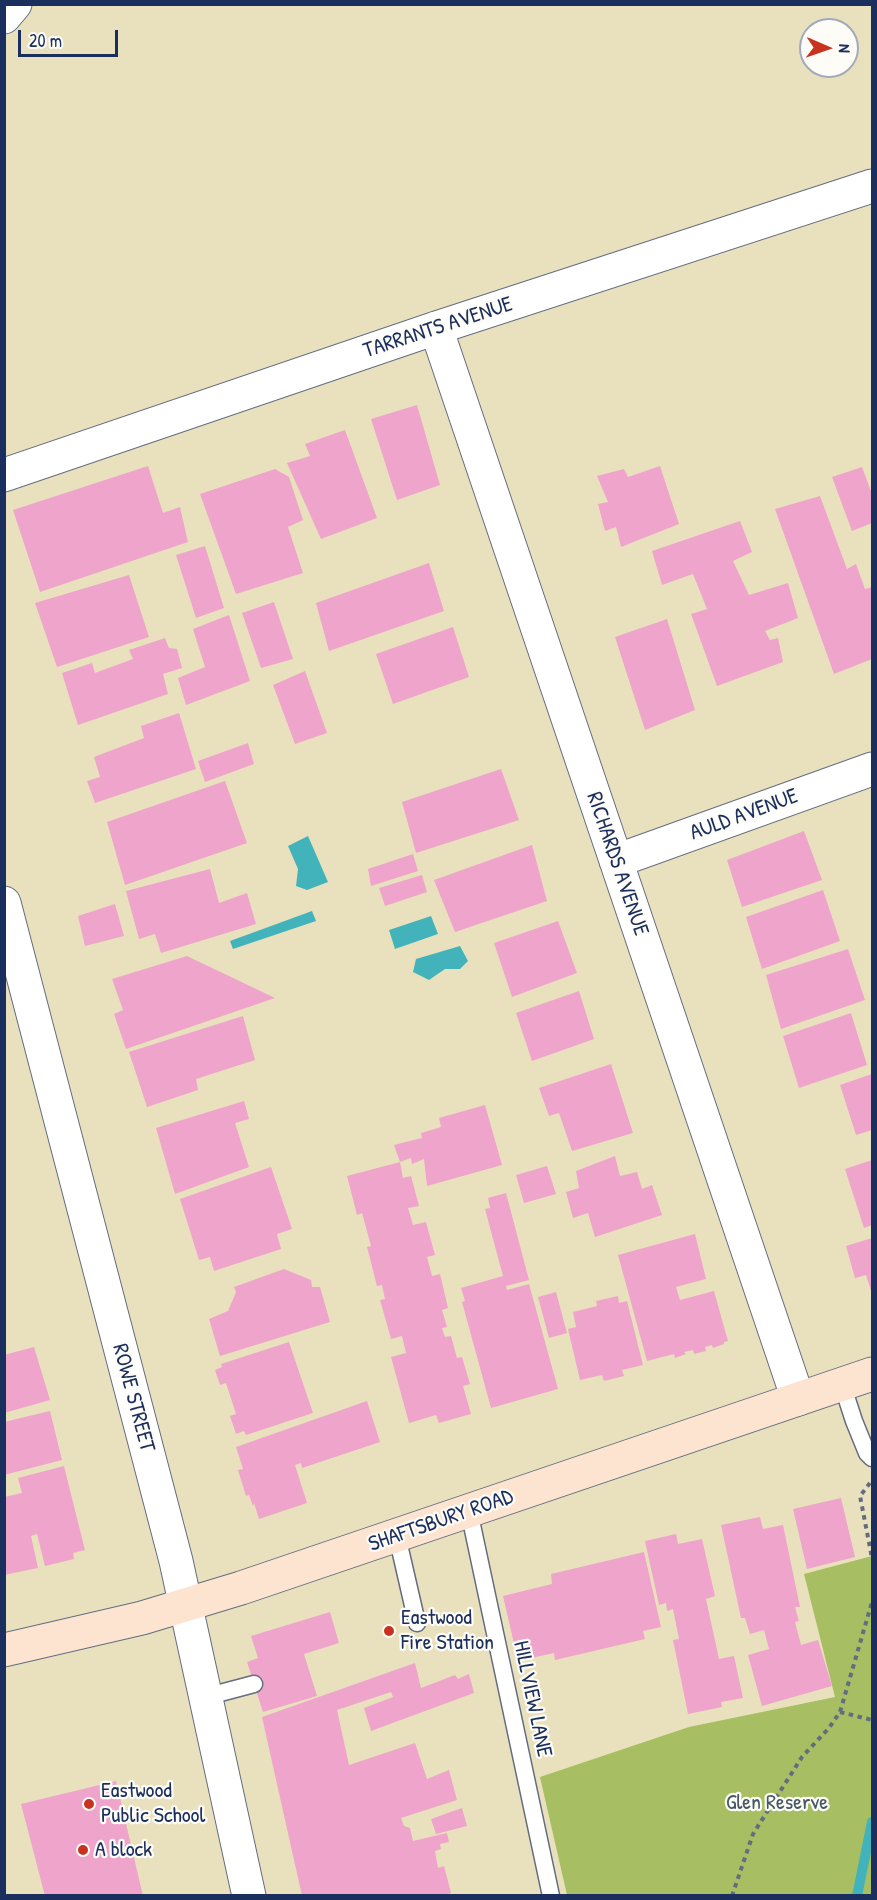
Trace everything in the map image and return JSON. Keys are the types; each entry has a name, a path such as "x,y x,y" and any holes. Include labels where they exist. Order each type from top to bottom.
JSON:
{"street":[{"path":"4,17 15,4"},
{"name":"TARRANTS AVENUE","path":"4,475 436,328 873,186"},
{"name":"RICHARDS AVENUE","path":"436,328 798,1399"},
{"name":"AULD AVENUE","path":"616,861 873,769"},
{"name":"ROWE STREET","path":"4,903 187,1605 249,1896"},
{"name":"SHAFTSBURY ROAD","path":"4,1650 187,1605 873,1374"}],"lane":[{"path":"842,1384 867,1453 873,1458"},
{"name":"HILLVIEW LANE","path":"469,1511 551,1896"},
{"path":"396,1536 417,1623"},
{"path":"205,1697 254,1684"}],"path":[{"path":"873,1480 860,1496 873,1557"},
{"path":"732,1896 753,1834 802,1757 829,1728 840,1712 873,1602"},
{"path":"840,1712 873,1720"}],"green space":[{"name":"Glen Reserve","path":"872,1556 872,1895 567,1895 540,1777 689,1727 835,1697 804,1574"}],"water":[{"path":"308,836 328,882 307,890 296,886 298,869 288,846"},
{"path":"312,911 316,921 233,949 230,941"},
{"path":"431,916 438,934 395,949 389,930"},
{"path":"460,946 468,961 460,969 445,969 429,980 413,972 416,959"}],"building":[{"path":"417,405 440,485 397,500 371,419"},
{"path":"345,430 377,518 321,539 287,463 310,456 305,444"},
{"path":"148,466 163,513 180,507 188,542 40,592 13,510"},
{"path":"660,466 679,524 621,547 616,527 605,531 598,504 608,502 597,476 624,469 628,477"},
{"path":"862,467 872,494 872,523 852,531 832,477"},
{"path":"275,469 289,477 303,520 288,527 303,573 236,594 200,494"},
{"path":"820,496 847,569 856,564 865,589 872,587 872,659 834,674 775,509"},
{"path":"740,521 752,552 733,561 749,595 788,583 798,618 765,631 770,640 778,638 783,662 717,686 691,614 707,609 693,574 662,585 652,551"},
{"path":"205,546 224,608 196,618 176,555"},
{"path":"429,563 444,611 329,651 316,603"},
{"path":"129,575 149,637 57,667 35,603"},
{"path":"274,602 293,659 261,668 242,613"},
{"path":"229,615 250,681 186,705 178,678 205,667 193,629"},
{"path":"667,619 695,710 645,730 615,637"},
{"path":"453,627 469,677 393,704 376,654"},
{"path":"165,638 169,648 177,649 182,668 163,674 168,694 78,725 62,673 92,663 95,673 133,659 129,650"},
{"path":"305,671 327,733 295,744 273,685"},
{"path":"179,713 196,769 95,803 87,781 100,777 94,757 144,738 141,726"},
{"path":"248,743 254,764 205,782 198,761"},
{"path":"501,769 519,820 416,853 402,802"},
{"path":"225,781 247,843 125,885 107,822"},
{"path":"804,831 822,880 742,907 727,860"},
{"path":"532,845 547,901 455,932 434,880"},
{"path":"413,854 418,871 371,886 368,869"},
{"path":"210,869 219,903 247,893 256,924 161,953 155,934 139,939 126,891"},
{"path":"422,875 427,892 385,906 379,888"},
{"path":"823,890 840,941 762,969 746,917"},
{"path":"115,904 124,936 85,946 78,916"},
{"path":"558,921 577,973 512,997 494,943"},
{"path":"848,949 865,1000 781,1029 766,975"},
{"path":"187,956 275,998 126,1049 114,1014 123,1010 112,979"},
{"path":"579,991 594,1039 532,1061 516,1013"},
{"path":"851,1013 867,1065 799,1088 783,1036"},
{"path":"243,1016 255,1060 196,1079 198,1090 147,1107 129,1052"},
{"path":"611,1064 633,1133 572,1151 559,1113 549,1116 539,1088"},
{"path":"872,1074 872,1130 856,1135 840,1085"},
{"path":"244,1101 249,1119 235,1123 249,1167 175,1194 156,1128"},
{"path":"485,1105 502,1165 427,1186 424,1159 412,1164 411,1158 400,1162 394,1145 422,1138 421,1133 441,1127 439,1118"},
{"path":"615,1156 620,1176 637,1172 642,1189 652,1185 662,1215 595,1237 588,1213 573,1218 566,1192 579,1188 576,1171"},
{"path":"872,1160 872,1225 864,1228 845,1169"},
{"path":"400,1162 403,1178 411,1176 419,1206 408,1208 413,1225 426,1222 435,1255 427,1257 432,1276 440,1274 448,1308 442,1310 447,1327 442,1328 445,1337 451,1336 457,1358 462,1357 470,1384 463,1386 471,1414 439,1423 436,1415 409,1423 391,1357 406,1353 402,1336 391,1339 380,1300 385,1299 382,1285 377,1286 367,1247 371,1246 362,1213 357,1215 347,1176"},
{"path":"547,1166 556,1194 524,1203 516,1175"},
{"path":"271,1167 292,1229 277,1234 281,1249 214,1271 210,1257 199,1260 180,1199"},
{"path":"506,1193 529,1280 506,1286 507,1290 529,1284 558,1389 491,1408 462,1302 465,1301 461,1288 503,1276 485,1209 490,1208 488,1198"},
{"path":"695,1234 706,1279 676,1287 680,1300 714,1291 728,1341 713,1348 712,1345 705,1347 706,1351 694,1354 693,1350 684,1352 686,1354 675,1358 674,1354 647,1361 618,1255"},
{"path":"872,1238 872,1294 866,1275 855,1278 846,1246"},
{"path":"284,1269 311,1280 312,1287 320,1287 330,1322 220,1356 209,1319 228,1311 236,1292 234,1287"},
{"path":"556,1292 567,1333 549,1338 538,1297"},
{"path":"618,1296 619,1303 627,1301 643,1365 622,1370 624,1376 604,1381 602,1375 580,1380 568,1329 576,1327 573,1312 597,1306 596,1301"},
{"path":"289,1342 313,1413 246,1435 244,1431 236,1434 230,1416 236,1414 226,1383 220,1385 215,1370 222,1367 221,1364"},
{"path":"34,1347 50,1400 4,1413 4,1355"},
{"path":"367,1401 380,1442 302,1468 301,1463 295,1465 307,1503 259,1519 254,1503 253,1506 249,1495 246,1496 238,1470 243,1469 236,1447"},
{"path":"50,1411 62,1460 4,1475 4,1422"},
{"path":"64,1466 85,1550 73,1553 74,1559 45,1566 37,1534 31,1536 38,1568 4,1575 4,1497 22,1493 18,1478"},
{"path":"841,1498 855,1557 807,1569 793,1509"},
{"path":"760,1517 763,1529 783,1525 800,1607 795,1607 799,1621 795,1622 801,1645 818,1640 832,1686 762,1706 748,1655 769,1649 764,1630 750,1634 745,1618 741,1618 721,1525"},
{"path":"676,1534 678,1544 702,1539 715,1596 706,1599 719,1659 734,1656 743,1698 721,1702 722,1707 688,1714 673,1640 679,1639 673,1609 667,1611 666,1603 659,1605 645,1541"},
{"path":"644,1552 661,1627 643,1631 645,1639 555,1660 554,1653 518,1661 503,1596 552,1584 551,1574"},
{"path":"330,1612 339,1643 304,1654 317,1696 263,1712 247,1662 258,1658 251,1636"},
{"path":"415,1663 421,1688 455,1675 458,1679 469,1674 474,1693 371,1731 364,1708 393,1697 391,1692 337,1710 349,1765 415,1743 427,1779 449,1770 457,1800 401,1818 404,1826 410,1828 413,1841 447,1833 449,1842 440,1844 441,1849 435,1851 438,1868 444,1866 451,1893 444,1896 302,1896 262,1717"},
{"name":"A block","path":"116,1781 143,1896 45,1896 21,1804"},
{"path":"462,1808 467,1826 436,1834 431,1819"}],"waterway":[{"path":"857,1896 872,1822"}],"place":[{"name":"Eastwood Fire Station","path":"389,1631"},
{"name":"Eastwood Public School","path":"89,1804"},
{"name":"A block","path":"83,1850"}]}
